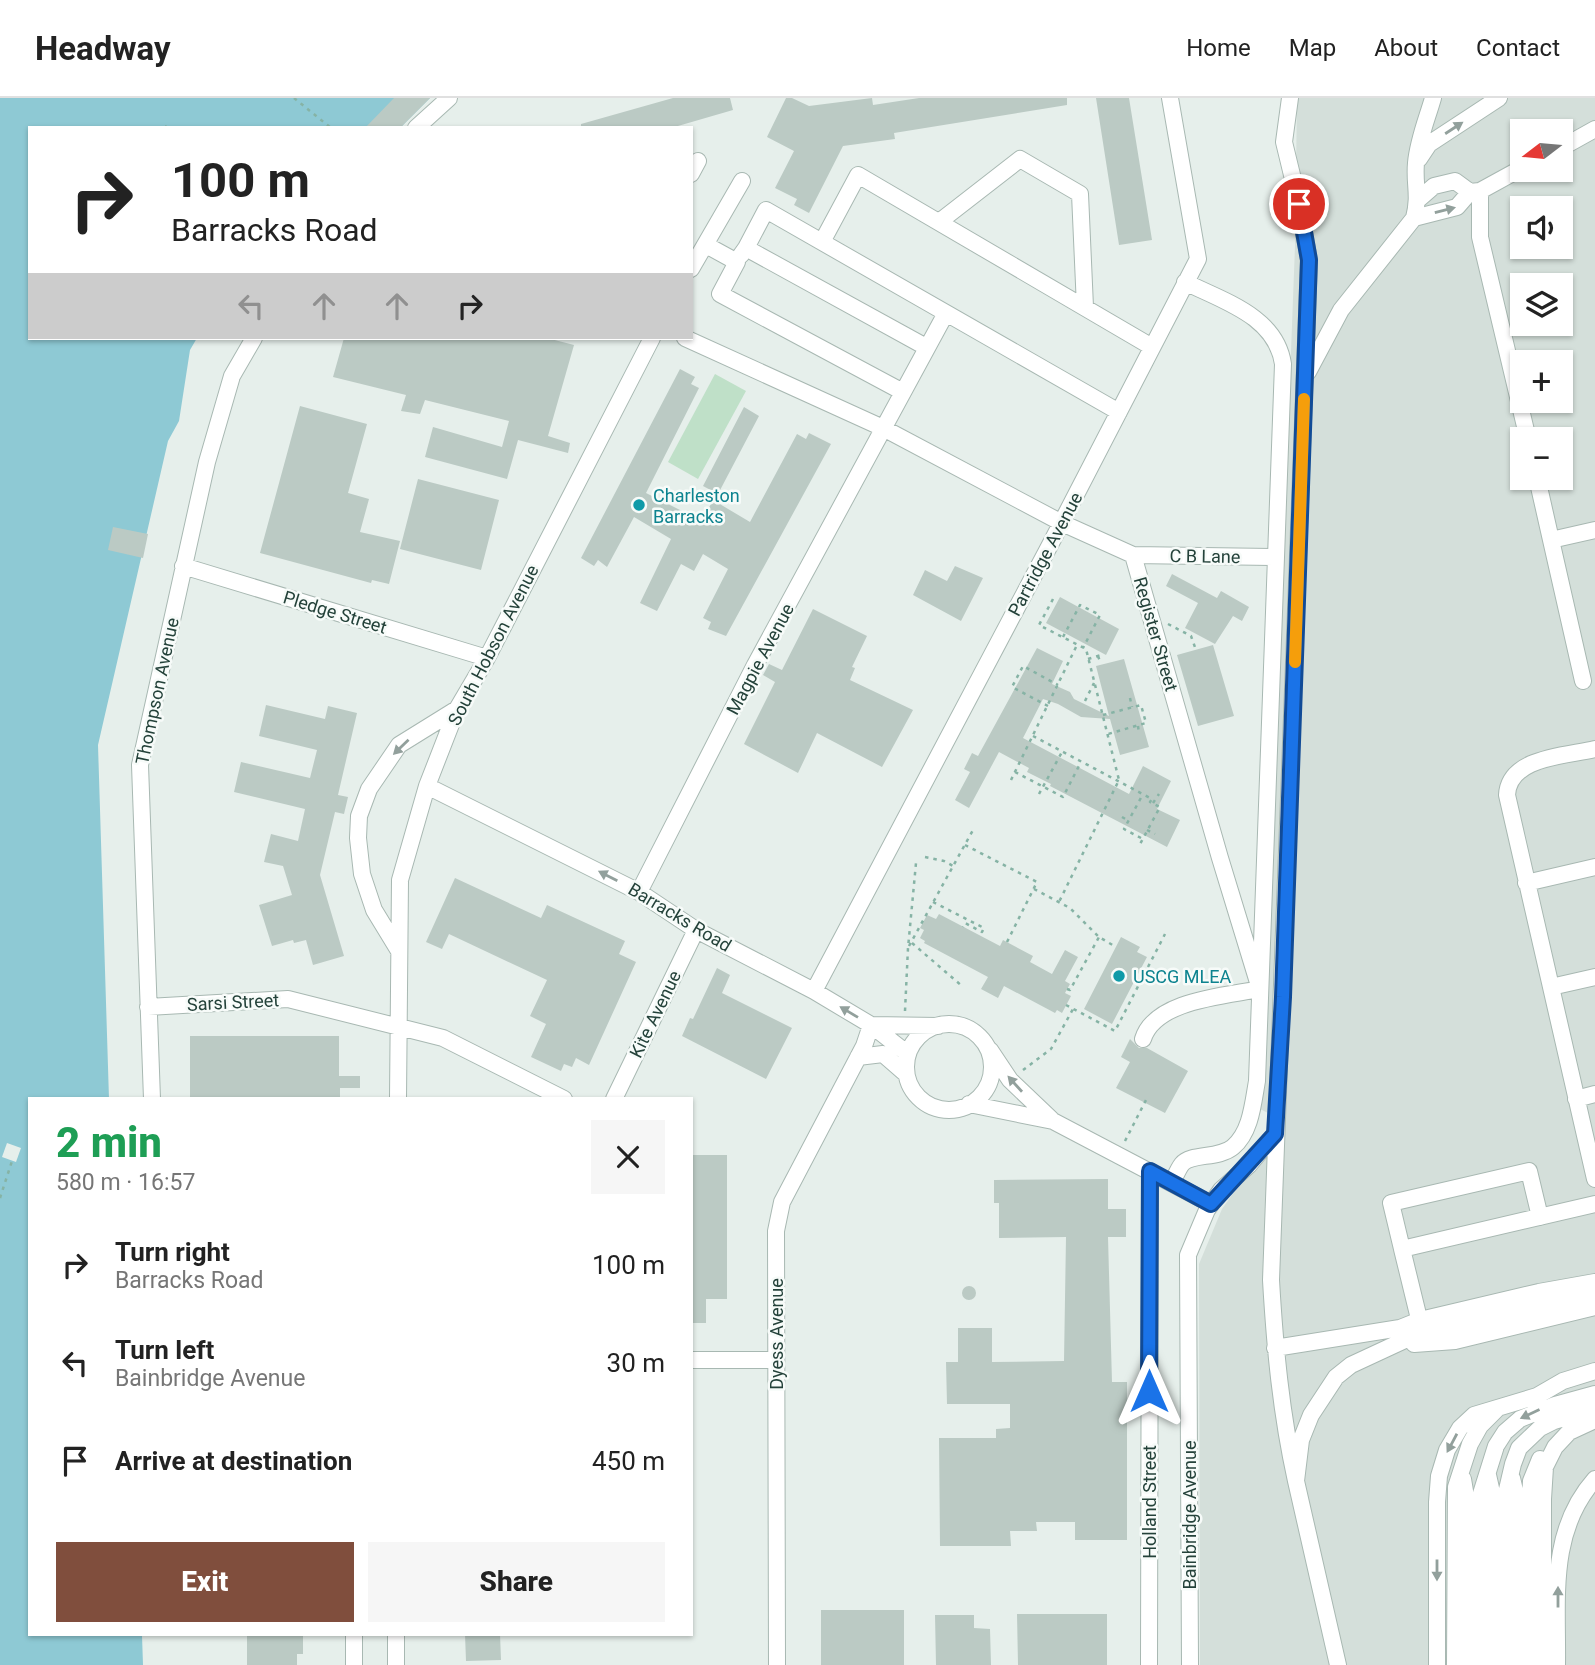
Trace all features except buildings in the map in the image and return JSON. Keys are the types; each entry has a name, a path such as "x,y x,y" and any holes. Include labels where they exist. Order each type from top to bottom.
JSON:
{"street":[{"path":"418,126 449,98"},
{"name":"Partridge Avenue","path":"814,991 1062,523 1198,258 1170,98"},
{"path":"1290,98 1284,142 1309,260 1271,1280 1275,1348 1285,1431 1338,1665"},
{"path":"1305,378 1341,310 1414,218 1419,199 1415,164 1433,98"},
{"path":"1415,164 1429,144 1499,98"},
{"path":"1573,141 1595,129"},
{"path":"939,222 1020,159 1080,194 1085,307"},
{"path":"1414,218 1457,207 1475,191 1510,174"},
{"path":"822,242 858,175 1152,347"},
{"path":"693,265 742,181"},
{"path":"1419,199 1434,187 1455,181 1475,191"},
{"path":"1475,191 1480,237 1525,427"},
{"path":"902,392 720,294 766,210 1119,412"},
{"path":"706,245 737,262"},
{"path":"746,248 926,347"},
{"path":"1172,1183 1187,1159 1208,1157 1234,1146 1248,1123 1257,1082 1283,364 1281,350 1267,327 1249,313 1185,282"},
{"name":"Magpie Avenue","path":"639,892 755,665 946,313"},
{"name":"Thompson Avenue","path":"152,1097 140,765 207,462 232,376 253,340"},
{"name":"South Hobson Avenue","path":"398,1097 400,880 427,786 457,709 487,658 651,340"},
{"name":"Register Street","path":"689,340 883,428 1062,523 1133,555 1260,989"},
{"path":"1540,490 1583,681"},
{"path":"1551,540 1595,530"},
{"name":"C B Lane","path":"1133,555 1276,557"},
{"name":"Pledge Street","path":"183,566 487,658"},
{"path":"399,951 374,910 362,874 358,838 359,816 369,789 399,746 457,709"},
{"path":"1595,749 1531,763 1521,768 1507,785 1526,883 1595,1180"},
{"name":"Barracks Road","path":"427,786 639,892 696,930 814,991 871,1025 938,1026"},
{"path":"1526,883 1595,867"},
{"name":"Kite Avenue","path":"615,1097 696,930"},
{"path":"1550,987 1595,977"},
{"path":"1143,1040 1150,1024 1165,1012 1183,1005 1260,989"},
{"name":"Sarsi Street","path":"149,1007 288,999 398,1025"},
{"path":"984,1042 990,1056 991,1070 988,1085 980,1096 956,1109 943,1109 919,1098 906,1074 908,1054 919,1036 931,1027 946,1024 960,1026 973,1032 984,1042 1010,1080 1053,1121"},
{"path":"398,1025 443,1038 560,1097"},
{"path":"871,1025 908,1054"},
{"name":"Dyess Avenue","path":"776,1665 776,1231 782,1202 858,1057 871,1025"},
{"path":"858,1057 883,1054 906,1074"},
{"path":"1576,1098 1595,1094"},
{"path":"969,1104 1053,1121 1211,1204"},
{"name":"Bainbridge Avenue","path":"1190,1665 1188,1255 1211,1204 1275,1134"},
{"name":"Holland Street","path":"1149,1665 1150,1171"},
{"path":"1423,1333 1391,1203 1529,1171 1541,1217"},
{"path":"1402,1249 1595,1204"},
{"path":"1296,1481 1301,1440 1311,1415 1336,1377 1352,1365 1423,1333 1539,1292 1595,1282"},
{"path":"1423,1333 1595,1295"},
{"path":"1275,1348 1400,1328 1455,1341 1595,1307"},
{"path":"693,1360 776,1360"},
{"path":"1537,1396 1563,1381 1595,1371"},
{"path":"1437,1665 1439,1476 1447,1450 1460,1428 1474,1415 1502,1405 1595,1382"},
{"path":"1480,1665 1480,1497 1496,1446 1505,1432 1520,1419 1555,1405 1595,1394"},
{"path":"1455,1665 1455,1499 1470,1444 1480,1426 1502,1405"},
{"path":"1505,1665 1505,1499 1518,1448 1529,1436 1554,1421 1595,1409"},
{"path":"1531,1665 1531,1481 1543,1455 1560,1437 1595,1420"},
{"path":"1544,1665 1544,1477 1551,1454 1569,1432"},
{"path":"1462,1473 1466,1497 1467,1665"},
{"path":"1488,1475 1493,1497 1493,1665"},
{"path":"1511,1476 1517,1499 1517,1665"},
{"path":"1557,1665 1560,1552 1573,1511 1595,1479"},
{"path":"354,1636 354,1665"},
{"path":"396,1636 396,1665"}],"path":[{"path":"294,98 329,126"},
{"path":"1057,603 1053,600 1039,625 1083,648 1119,780 1059,902"},
{"path":"1063,637 1067,624 1080,604 1100,615 1083,648"},
{"path":"1150,614 1191,636 1196,650"},
{"path":"1097,623 1103,625"},
{"path":"1011,780 1077,645"},
{"path":"1088,659 1100,656 1101,664"},
{"path":"1032,671 1035,665"},
{"path":"1048,706 1012,687 1023,666 1058,685"},
{"path":"1085,701 1094,683"},
{"path":"1018,697 1021,691"},
{"path":"1129,698 1132,707"},
{"path":"1103,715 1141,705 1146,723 1107,734"},
{"path":"1138,726 1139,733"},
{"path":"1032,736 1119,780 1152,799 1150,802 1160,807 1139,846"},
{"path":"1039,794 1062,752"},
{"path":"1015,772 1063,797 1081,762"},
{"path":"1143,794 1124,829 1143,839"},
{"path":"1153,803 1158,794"},
{"path":"1122,817 1129,821"},
{"path":"908,948 973,830"},
{"path":"1147,830 1155,834"},
{"path":"965,845 1037,882 1007,942"},
{"path":"925,857 953,866"},
{"path":"905,1021 916,863"},
{"path":"1034,889 1070,908 1099,937 1116,947"},
{"path":"933,902 984,928 982,932 965,923 963,927"},
{"path":"1066,1005 1115,1031 1166,934"},
{"path":"1067,989 1070,990 1099,937"},
{"path":"911,942 962,986"},
{"path":"1016,1076 1051,1049 1073,1009"},
{"path":"1123,1144 1146,1100"},
{"path":"0,1198 12,1161"}],"shaded area":[{"path":"1297,98 1595,98 1595,1665 1200,1665 1199,1264 1222,1209 1284,1121 1260,1109 1263,1093 1295,246"}],"green space":[{"path":"715,374 746,391 698,479 668,462"}],"water":[{"path":"0,98 430,98 402,126 28,126 28,340 196,340 190,350 179,421 168,441 98,745 109,1097 28,1097 28,1636 142,1636 143,1665 0,1665"}],"pier":[{"path":"7,1143 21,1148 16,1162 2,1157"}],"slow traffic":[{"path":"1295,662 1304,399"}],"place":[{"name":"Charleston Barracks","path":"639,505"},
{"name":"USCG MLEA","path":"1119,976"}],"route":[{"path":"1149,1391 1150,1171 1211,1204 1275,1134 1282,1024 1309,260 1299,204"}]}
